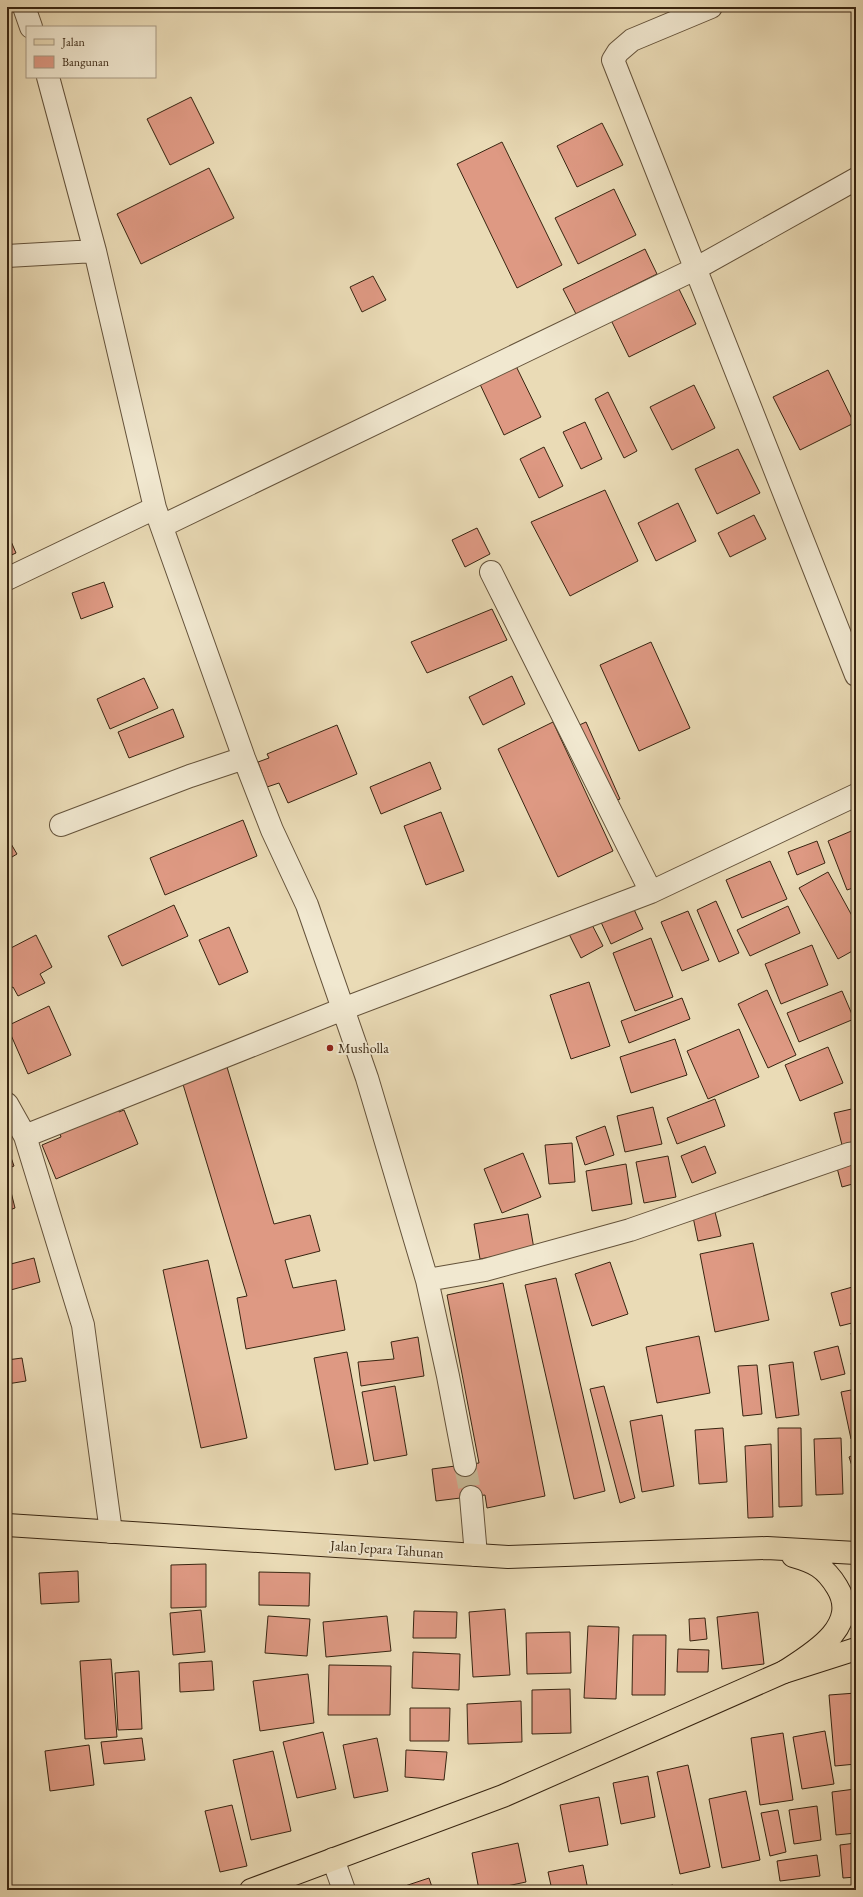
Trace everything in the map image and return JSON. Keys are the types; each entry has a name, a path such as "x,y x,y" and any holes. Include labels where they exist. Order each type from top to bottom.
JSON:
{"main road":[{"name":"Jalan Jepara Tahunan","path":"7,1525 508,1557 767,1548"},
{"path":"767,1548 856,1553"},
{"path":"767,1548 810,1561 821,1567 831,1578 841,1594 844,1615 834,1633 814,1652 784,1672"},
{"path":"251,1890 503,1796 784,1672 856,1649"}],"street":[{"path":"24,7 31,26"},
{"path":"711,7 632,40 618,52 612,60 856,675"},
{"path":"48,78 96,251 158,517 244,758 272,830 306,904 367,1078 427,1280 448,1376 465,1465"},
{"path":"7,580 158,517 695,269 856,179"},
{"path":"7,256 96,251"},
{"path":"491,572 651,892"},
{"path":"61,825 190,776 244,758"},
{"path":"24,1136 343,1009 651,892 856,795"},
{"path":"7,1104 24,1136 83,1325 111,1532"},
{"path":"427,1280 485,1270 630,1230 849,1154 856,1153"},
{"path":"471,1497 476,1555"},
{"path":"333,1859 344,1890"}],"building":[{"path":"191,97 214,143 170,165 147,119"},
{"path":"602,123 623,165 577,187 557,146"},
{"path":"502,142 562,265 517,288 457,164"},
{"path":"209,168 234,218 141,264 117,214"},
{"path":"614,189 636,235 578,264 555,218"},
{"path":"645,249 657,274 576,314 563,289"},
{"path":"373,276 386,300 362,312 350,287"},
{"path":"677,285 696,324 629,357 610,318"},
{"path":"514,362 541,417 504,435 478,380"},
{"path":"828,370 854,423 800,450 773,397"},
{"path":"694,385 715,428 672,450 650,407"},
{"path":"608,392 637,451 624,458 595,399"},
{"path":"585,422 602,459 581,469 563,432"},
{"path":"544,447 563,486 539,498 520,459"},
{"path":"738,449 760,493 717,514 695,469"},
{"path":"605,490 638,561 570,596 531,522"},
{"path":"678,503 696,541 656,561 638,523"},
{"path":"754,515 766,539 730,557 718,533"},
{"path":"477,528 490,554 465,567 452,540"},
{"path":"7,532 16,553 7,557"},
{"path":"104,582 113,607 81,619 72,593"},
{"path":"492,609 507,640 427,673 411,642"},
{"path":"651,642 690,728 639,751 600,665"},
{"path":"512,676 525,704 483,725 469,697"},
{"path":"144,678 158,708 110,729 97,699"},
{"path":"173,709 184,737 129,758 118,732"},
{"path":"553,722 613,851 558,877 498,749"},
{"path":"586,722 620,799 608,804 575,727"},
{"path":"337,725 357,774 288,803 279,783 267,787 258,762 269,758 267,754"},
{"path":"430,762 441,789 381,814 370,787"},
{"path":"441,812 464,871 426,885 404,826"},
{"path":"243,820 257,856 165,895 150,858"},
{"path":"856,829 856,887 847,890 828,841"},
{"path":"7,837 17,854 7,860"},
{"path":"817,841 825,863 797,875 788,852"},
{"path":"770,861 787,899 742,918 726,880"},
{"path":"828,872 856,923 856,949 838,959 799,888"},
{"path":"716,901 739,953 719,962 697,910"},
{"path":"174,905 188,936 122,966 108,936"},
{"path":"632,905 643,929 611,944 600,920"},
{"path":"788,906 800,933 750,956 737,930"},
{"path":"688,911 709,960 682,971 661,922"},
{"path":"588,917 603,946 581,958 566,928"},
{"path":"229,927 248,972 219,985 199,940"},
{"path":"36,935 52,967 40,974 45,983 18,996 13,987 7,990 7,950"},
{"path":"651,938 673,997 635,1011 613,953"},
{"path":"812,945 828,985 781,1004 765,964"},
{"path":"589,982 610,1046 571,1059 550,995"},
{"path":"767,990 796,1055 768,1068 738,1004"},
{"path":"842,991 854,1019 799,1042 787,1013"},
{"path":"682,998 690,1019 629,1043 621,1021"},
{"path":"49,1006 71,1055 28,1074 7,1026"},
{"path":"739,1029 759,1077 708,1099 687,1051"},
{"path":"675,1039 687,1075 631,1093 620,1057"},
{"path":"828,1047 843,1083 800,1101 785,1065"},
{"path":"227,1067 274,1224 310,1215 320,1251 285,1260 293,1288 336,1280 345,1330 246,1349 237,1298 247,1296 182,1081"},
{"path":"715,1099 725,1126 677,1144 667,1118"},
{"path":"115,1102 119,1112 124,1110 138,1144 56,1179 42,1145 61,1137 57,1124"},
{"path":"653,1107 662,1144 625,1152 617,1116"},
{"path":"856,1108 856,1141 842,1145 834,1113"},
{"path":"605,1126 614,1155 585,1165 576,1137"},
{"path":"572,1143 575,1182 549,1184 545,1145"},
{"path":"7,1146 14,1166 7,1169"},
{"path":"705,1146 716,1173 692,1183 681,1156"},
{"path":"523,1153 541,1197 502,1213 484,1169"},
{"path":"668,1156 676,1197 644,1203 636,1162"},
{"path":"856,1159 856,1183 842,1187 836,1164"},
{"path":"626,1164 632,1204 592,1211 586,1171"},
{"path":"10,1188 15,1208 7,1211 7,1189"},
{"path":"715,1212 721,1236 698,1241 693,1217"},
{"path":"528,1214 534,1249 480,1259 474,1224"},
{"path":"753,1243 769,1320 715,1332 700,1254"},
{"path":"34,1258 40,1282 7,1291 7,1265"},
{"path":"208,1260 247,1438 201,1448 163,1270"},
{"path":"610,1262 628,1314 592,1326 575,1274"},
{"path":"556,1278 605,1491 574,1499 525,1285"},
{"path":"503,1283 545,1496 487,1508 485,1495 436,1501 432,1469 479,1463 447,1295"},
{"path":"856,1286 856,1322 840,1326 831,1293"},
{"path":"856,1332 856,1353 851,1333"},
{"path":"699,1336 710,1393 657,1403 646,1347"},
{"path":"418,1337 424,1376 361,1386 358,1362 394,1359 391,1342"},
{"path":"838,1346 845,1374 821,1380 814,1352"},
{"path":"347,1352 368,1464 335,1470 314,1358"},
{"path":"22,1358 26,1381 7,1384 7,1360"},
{"path":"793,1362 799,1415 776,1418 769,1365"},
{"path":"757,1365 762,1414 743,1416 738,1366"},
{"path":"395,1386 407,1455 374,1461 362,1392"},
{"path":"604,1386 635,1498 620,1503 590,1389"},
{"path":"856,1389 856,1438 851,1439 841,1392"},
{"path":"662,1415 674,1486 642,1492 630,1421"},
{"path":"723,1428 727,1482 699,1484 695,1430"},
{"path":"778,1428 801,1428 802,1506 779,1507"},
{"path":"841,1438 843,1494 816,1495 814,1439"},
{"path":"771,1444 773,1517 748,1518 745,1446"},
{"path":"856,1454 856,1471 854,1472 849,1457"},
{"path":"206,1564 206,1607 171,1608 171,1565"},
{"path":"78,1571 79,1602 41,1604 39,1573"},
{"path":"259,1572 310,1573 309,1606 259,1605"},
{"path":"505,1609 510,1675 473,1677 469,1612"},
{"path":"201,1610 205,1652 173,1655 170,1613"},
{"path":"414,1611 457,1612 456,1638 413,1638"},
{"path":"758,1612 764,1664 722,1669 717,1617"},
{"path":"268,1616 310,1619 307,1656 265,1653"},
{"path":"387,1616 391,1651 326,1657 323,1622"},
{"path":"705,1618 707,1639 690,1641 689,1619"},
{"path":"588,1626 619,1627 616,1699 584,1698"},
{"path":"570,1632 571,1673 527,1674 526,1633"},
{"path":"633,1635 666,1635 665,1695 632,1695"},
{"path":"678,1649 709,1650 708,1672 677,1672"},
{"path":"413,1652 460,1654 459,1690 412,1688"},
{"path":"111,1659 117,1737 85,1739 80,1661"},
{"path":"212,1661 214,1690 180,1692 179,1663"},
{"path":"329,1665 391,1666 390,1715 328,1715"},
{"path":"139,1671 142,1729 118,1730 115,1673"},
{"path":"308,1674 314,1723 260,1731 253,1681"},
{"path":"570,1689 571,1733 532,1734 532,1690"},
{"path":"856,1693 856,1764 835,1766 829,1695"},
{"path":"521,1701 522,1742 468,1744 467,1704"},
{"path":"410,1708 450,1708 449,1741 410,1741"},
{"path":"825,1731 834,1784 802,1789 793,1737"},
{"path":"323,1732 336,1789 297,1798 283,1742"},
{"path":"783,1733 793,1800 760,1805 751,1738"},
{"path":"142,1738 145,1760 104,1764 101,1742"},
{"path":"377,1738 388,1791 354,1798 343,1745"},
{"path":"89,1745 94,1785 50,1791 45,1751"},
{"path":"406,1750 447,1752 444,1780 405,1777"},
{"path":"273,1751 291,1831 251,1840 233,1760"},
{"path":"688,1765 710,1867 680,1874 657,1772"},
{"path":"648,1776 655,1817 621,1824 613,1783"},
{"path":"855,1789 856,1833 836,1835 832,1792"},
{"path":"746,1791 760,1860 722,1868 709,1799"},
{"path":"599,1797 608,1845 569,1852 560,1805"},
{"path":"232,1805 247,1866 220,1872 205,1811"},
{"path":"817,1806 821,1840 794,1844 789,1810"},
{"path":"778,1810 786,1852 770,1856 761,1813"},
{"path":"518,1843 526,1882 488,1890 479,1890 472,1853"},
{"path":"856,1843 856,1877 843,1878 840,1845"},
{"path":"817,1855 820,1876 780,1881 777,1861"},
{"path":"583,1865 588,1890 552,1890 548,1872"},
{"path":"429,1878 433,1890 393,1890"},
{"path":"673,1885 674,1890 645,1890"},
{"path":"753,1887 753,1890 736,1890"}],"tunnel":[{"path":"465,1465 471,1497"}],"place":[{"name":"Musholla","path":"330,1048"}]}
